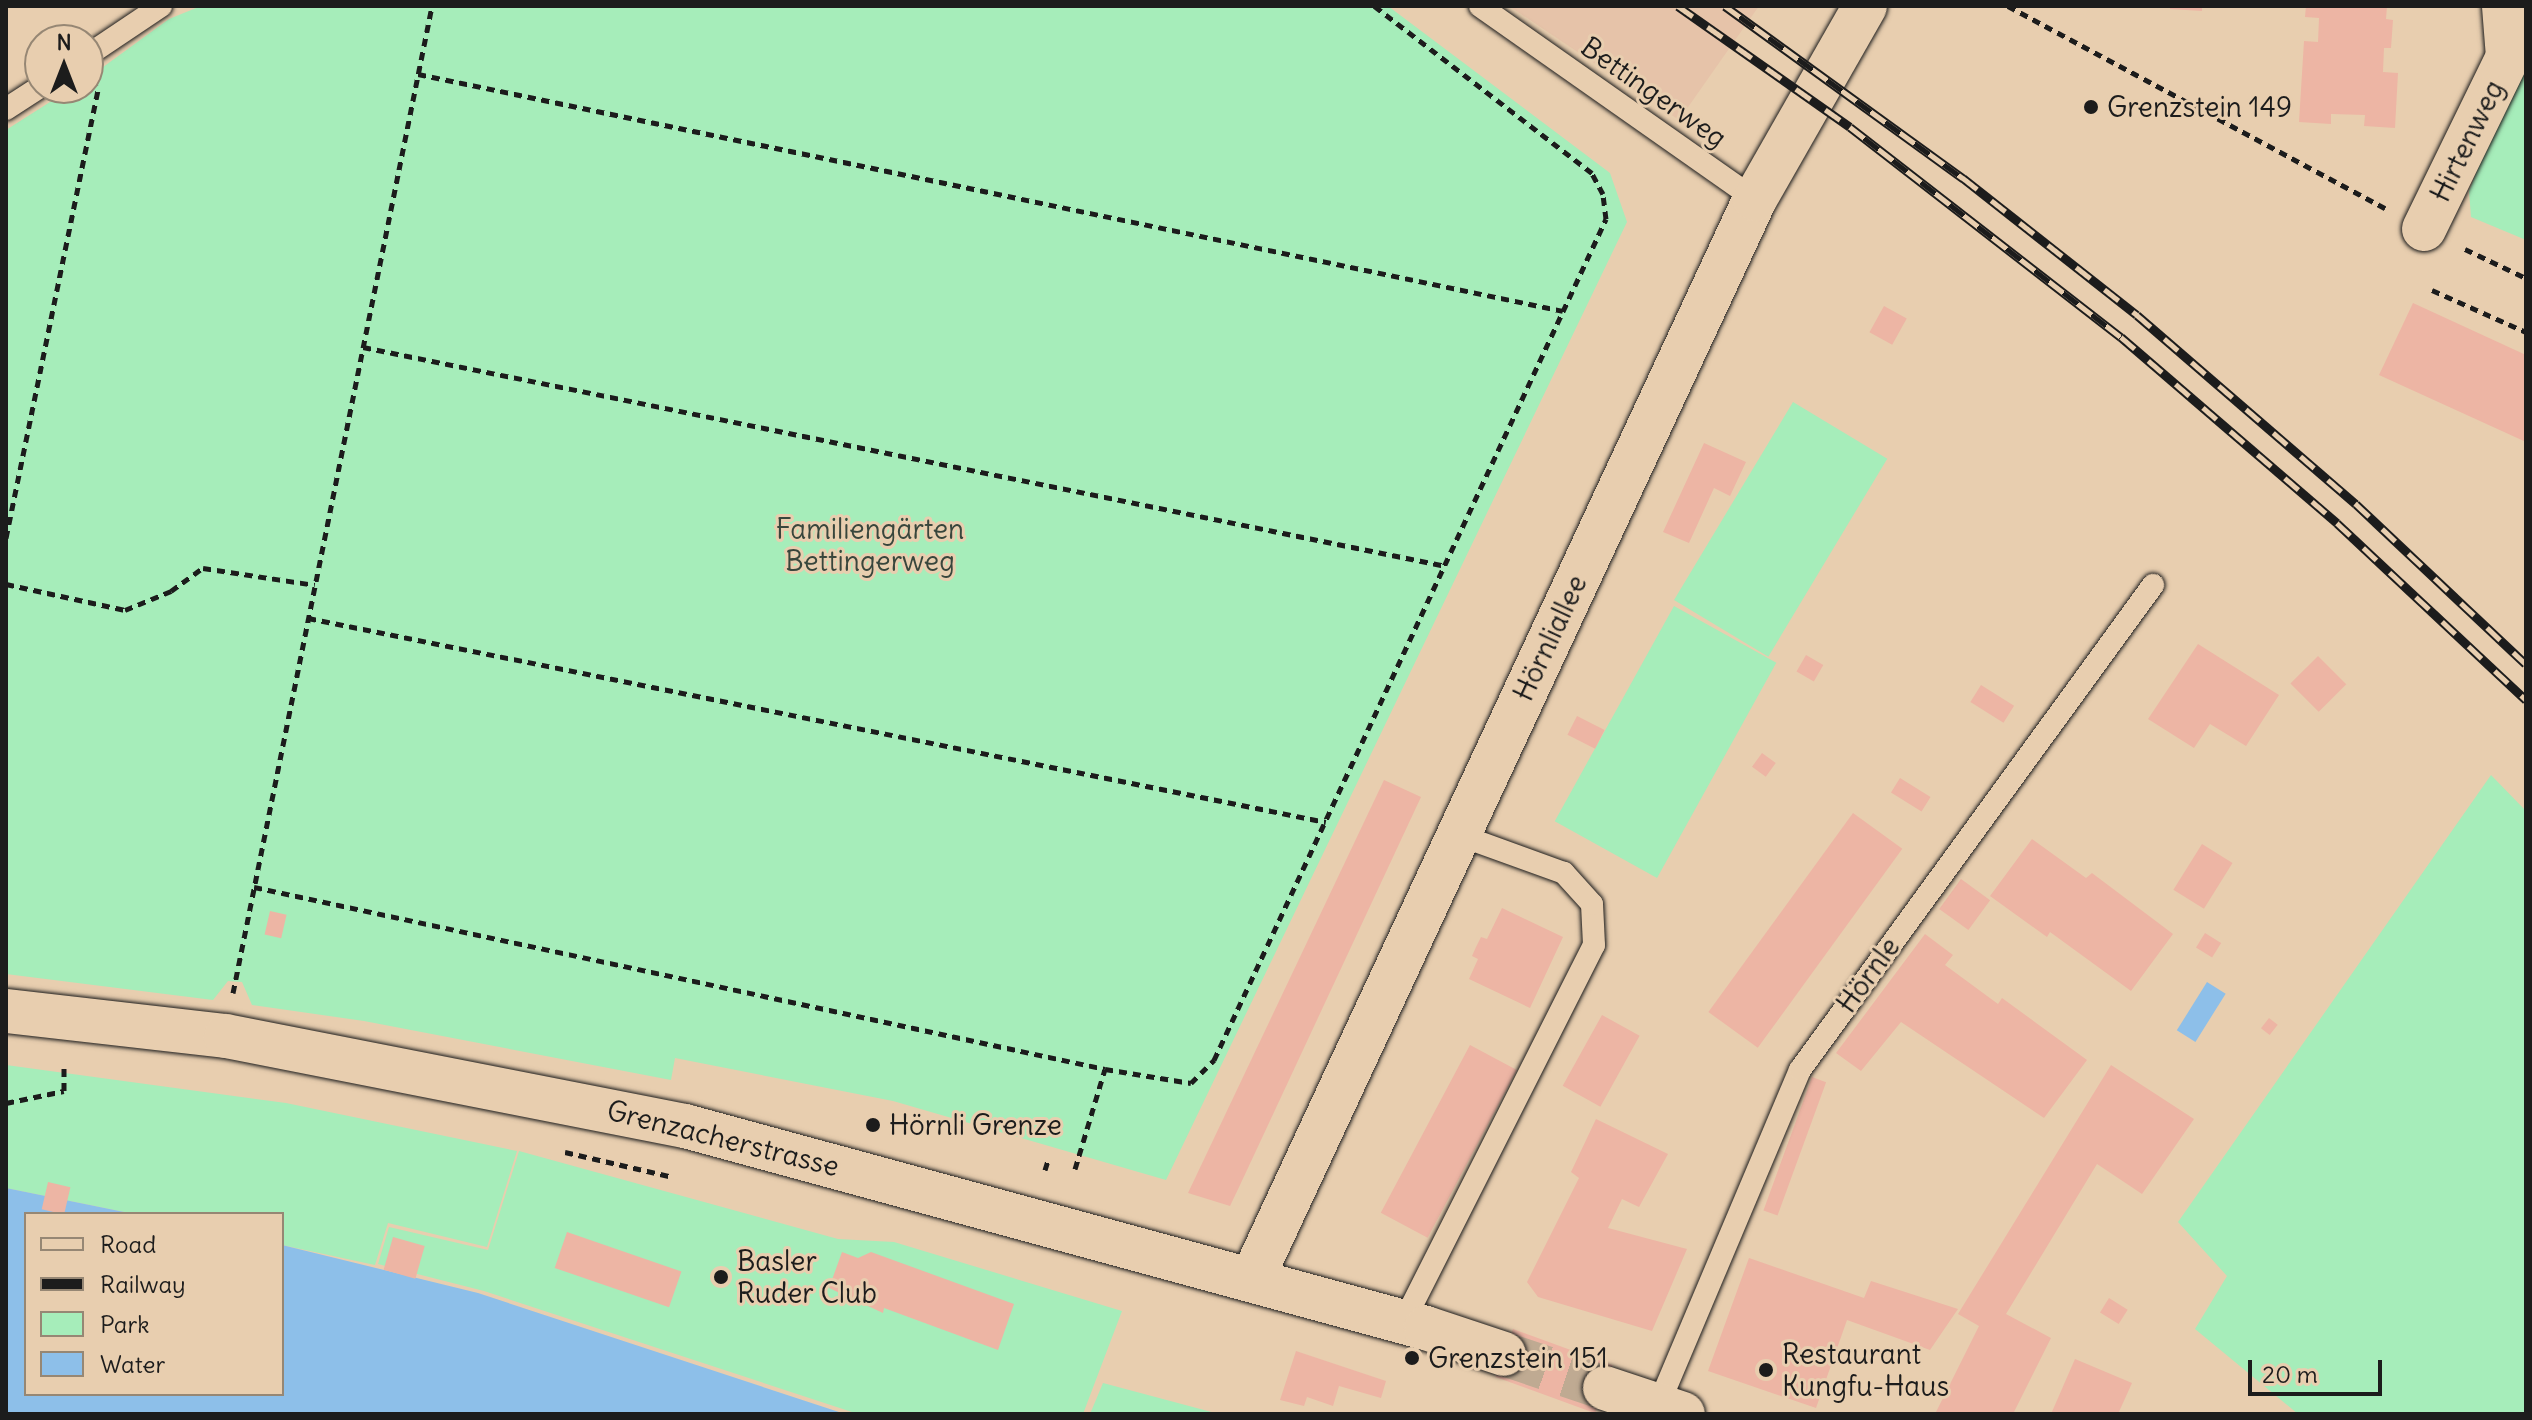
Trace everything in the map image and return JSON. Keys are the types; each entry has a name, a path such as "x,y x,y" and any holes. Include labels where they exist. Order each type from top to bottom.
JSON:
{"street":[{"name":"Hörnliallee","path":"1252,1279 1755,199 1865,6"},
{"name":"Hirtenweg","path":"2424,229 2508,57 2504,6"},
{"name":"Grenzacherstrasse","path":"6,1011 226,1036 685,1126 1415,1325"},
{"path":"1415,1325 1504,1354"},
{"name":"Hörnle","path":"1605,1388 1671,1410"}],"lane":[{"path":"104,44 161,6"},
{"name":"Bettingerweg","path":"1480,6 1755,199"},
{"path":"6,109 24,97"},
{"name":"Hörnle","path":"1671,1410 1800,1070 2153,585"},
{"path":"1415,1325 1594,945 1592,904 1564,873 1459,835"}],"path":[{"path":"226,1036 432,6"},
{"path":"254,887 1105,1069 1191,1083 1214,1060 1606,219 1603,194 1592,173 1374,6"},
{"path":"2008,6 2424,229 2526,278"},
{"path":"418,74 1563,311"},
{"path":"6,538 96,104"},
{"path":"2432,290 2526,332"},
{"path":"363,347 1446,566"},
{"path":"6,584 125,610 171,591 203,568 315,585"},
{"path":"308,618 1326,822"},
{"path":"50,1063 79,1067"},
{"path":"6,1103 64,1091 64,1065"},
{"path":"1075,1169 1105,1069"},
{"path":"873,1125 875,1116"},
{"path":"558,1150 673,1177"},
{"path":"1045,1170 1048,1160"}],"shaded area":[{"path":"1509,6 1759,6 1679,120"}],"green space":[{"name":"Familiengärten Bettingerweg","path":"201,6 1388,6 1610,173 1627,222 1166,1180 893,1101 675,1058 671,1080 364,1021 252,1005 242,982 228,981 213,1000 6,974 6,130 47,104 104,104 104,66 169,19"},
{"path":"2526,58 2526,240 2471,217 2469,191 2514,75"},
{"path":"1793,402 1887,459 1768,657 1674,600"},
{"path":"1674,606 1776,663 1657,878 1555,821"},
{"path":"2491,775 2526,811 2526,1414 2298,1414 2195,1329 2227,1276 2178,1222"},
{"path":"6,1065 286,1103 517,1151 487,1247 388,1223 375,1265 284,1245 284,1212 124,1212 6,1188"},
{"name":"Basler Ruder Club","path":"519,1151 838,1239 894,1242 1122,1311 1083,1414 858,1414 484,1291 378,1264 389,1227 488,1250"},
{"path":"1103,1383 1219,1414 1090,1414"}],"water":[{"path":"2207,982 2226,994 2195,1042 2177,1030"},
{"path":"6,1188 124,1212 24,1212 24,1396 284,1396 284,1245 478,1293 845,1414 6,1414"}],"building":[{"path":"2170,6 2202,6 2202,11 2170,9"},
{"path":"2306,6 2387,6 2386,19 2393,20 2391,48 2384,48 2383,72 2398,73 2395,128 2364,126 2365,115 2331,114 2331,124 2299,122 2304,41 2318,42 2319,18 2305,17"},
{"path":"2413,303 2526,355 2526,442 2379,375"},
{"path":"1884,306 1907,319 1892,345 1869,332"},
{"path":"1704,443 1746,462 1730,496 1714,488 1689,543 1663,532"},
{"path":"2198,644 2279,695 2246,746 2210,724 2194,748 2148,719"},
{"path":"1806,655 1823,665 1814,681 1796,671"},
{"path":"2318,656 2346,684 2319,712 2290,684"},
{"path":"1981,685 2014,706 2003,723 1970,702"},
{"path":"1577,716 1605,730 1595,749 1567,735"},
{"path":"1762,753 1776,763 1766,777 1752,767"},
{"path":"1900,778 1931,797 1922,811 1891,792"},
{"path":"1384,780 1421,797 1240,1185 1230,1206 1188,1193"},
{"path":"1853,813 1902,849 1758,1048 1708,1012"},
{"path":"2032,839 2086,878 2092,873 2173,934 2131,991 2050,932 2047,937 1990,896"},
{"path":"2202,844 2233,863 2204,909 2173,890"},
{"path":"1961,879 1990,900 1968,930 1939,909"},
{"path":"1502,908 1563,937 1530,1008 1469,979 1478,959 1472,956 1476,947 1481,937 1487,939"},
{"path":"270,911 287,915 281,938 265,934"},
{"path":"2205,933 2221,943 2212,957 2196,947"},
{"path":"1925,934 1953,955 1945,965 1998,1004 2002,998 2087,1060 2044,1118 1901,1022 1861,1071 1836,1053"},
{"path":"1602,1015 1640,1036 1600,1107 1563,1086"},
{"path":"2269,1018 2278,1025 2270,1035 2261,1028"},
{"path":"1470,1045 1517,1070 1428,1238 1381,1213"},
{"path":"2111,1065 2194,1119 2142,1194 2097,1164 2006,1314 2051,1338 2013,1414 1935,1414 1979,1326 1958,1314"},
{"path":"1812,1077 1826,1082 1778,1216 1763,1210"},
{"path":"1596,1119 1668,1154 1639,1207 1622,1199 1608,1228 1687,1249 1652,1331 1538,1297 1527,1282 1579,1178 1571,1172"},
{"path":"48,1182 70,1187 65,1212 42,1209"},
{"path":"567,1232 681,1271 669,1307 555,1268"},
{"path":"393,1237 425,1246 415,1279 384,1270"},
{"path":"842,1252 858,1258 871,1252 1014,1304 998,1350 884,1308 883,1313 829,1288"},
{"path":"1749,1258 1864,1298 1871,1281 1958,1309 1930,1350 1847,1320 1816,1408 1708,1371"},
{"path":"2109,1298 2128,1310 2119,1324 2100,1312"},
{"path":"1513,1329 1613,1365 1595,1413 1496,1377"},
{"path":"1296,1351 1386,1381 1381,1398 1339,1386 1333,1406 1307,1397 1304,1406 1280,1400"},
{"path":"2075,1359 2132,1383 2118,1414 2051,1414"}],"tunnel":[{"path":"1504,1354 1605,1388"}],"railway":[{"path":"1678,6 1850,127 2121,337 2337,523 2526,700"},
{"path":"1725,6 1963,178 2137,315 2356,504 2526,664"}],"place":[{"name":"Grenzstein 149","path":"2091,107"},
{"name":"Hörnli Grenze","path":"873,1125"},
{"name":"Basler Ruder Club","path":"721,1277"},
{"name":"Grenzstein 151","path":"1412,1358"},
{"name":"Restaurant Kungfu-Haus","path":"1766,1370"}]}
